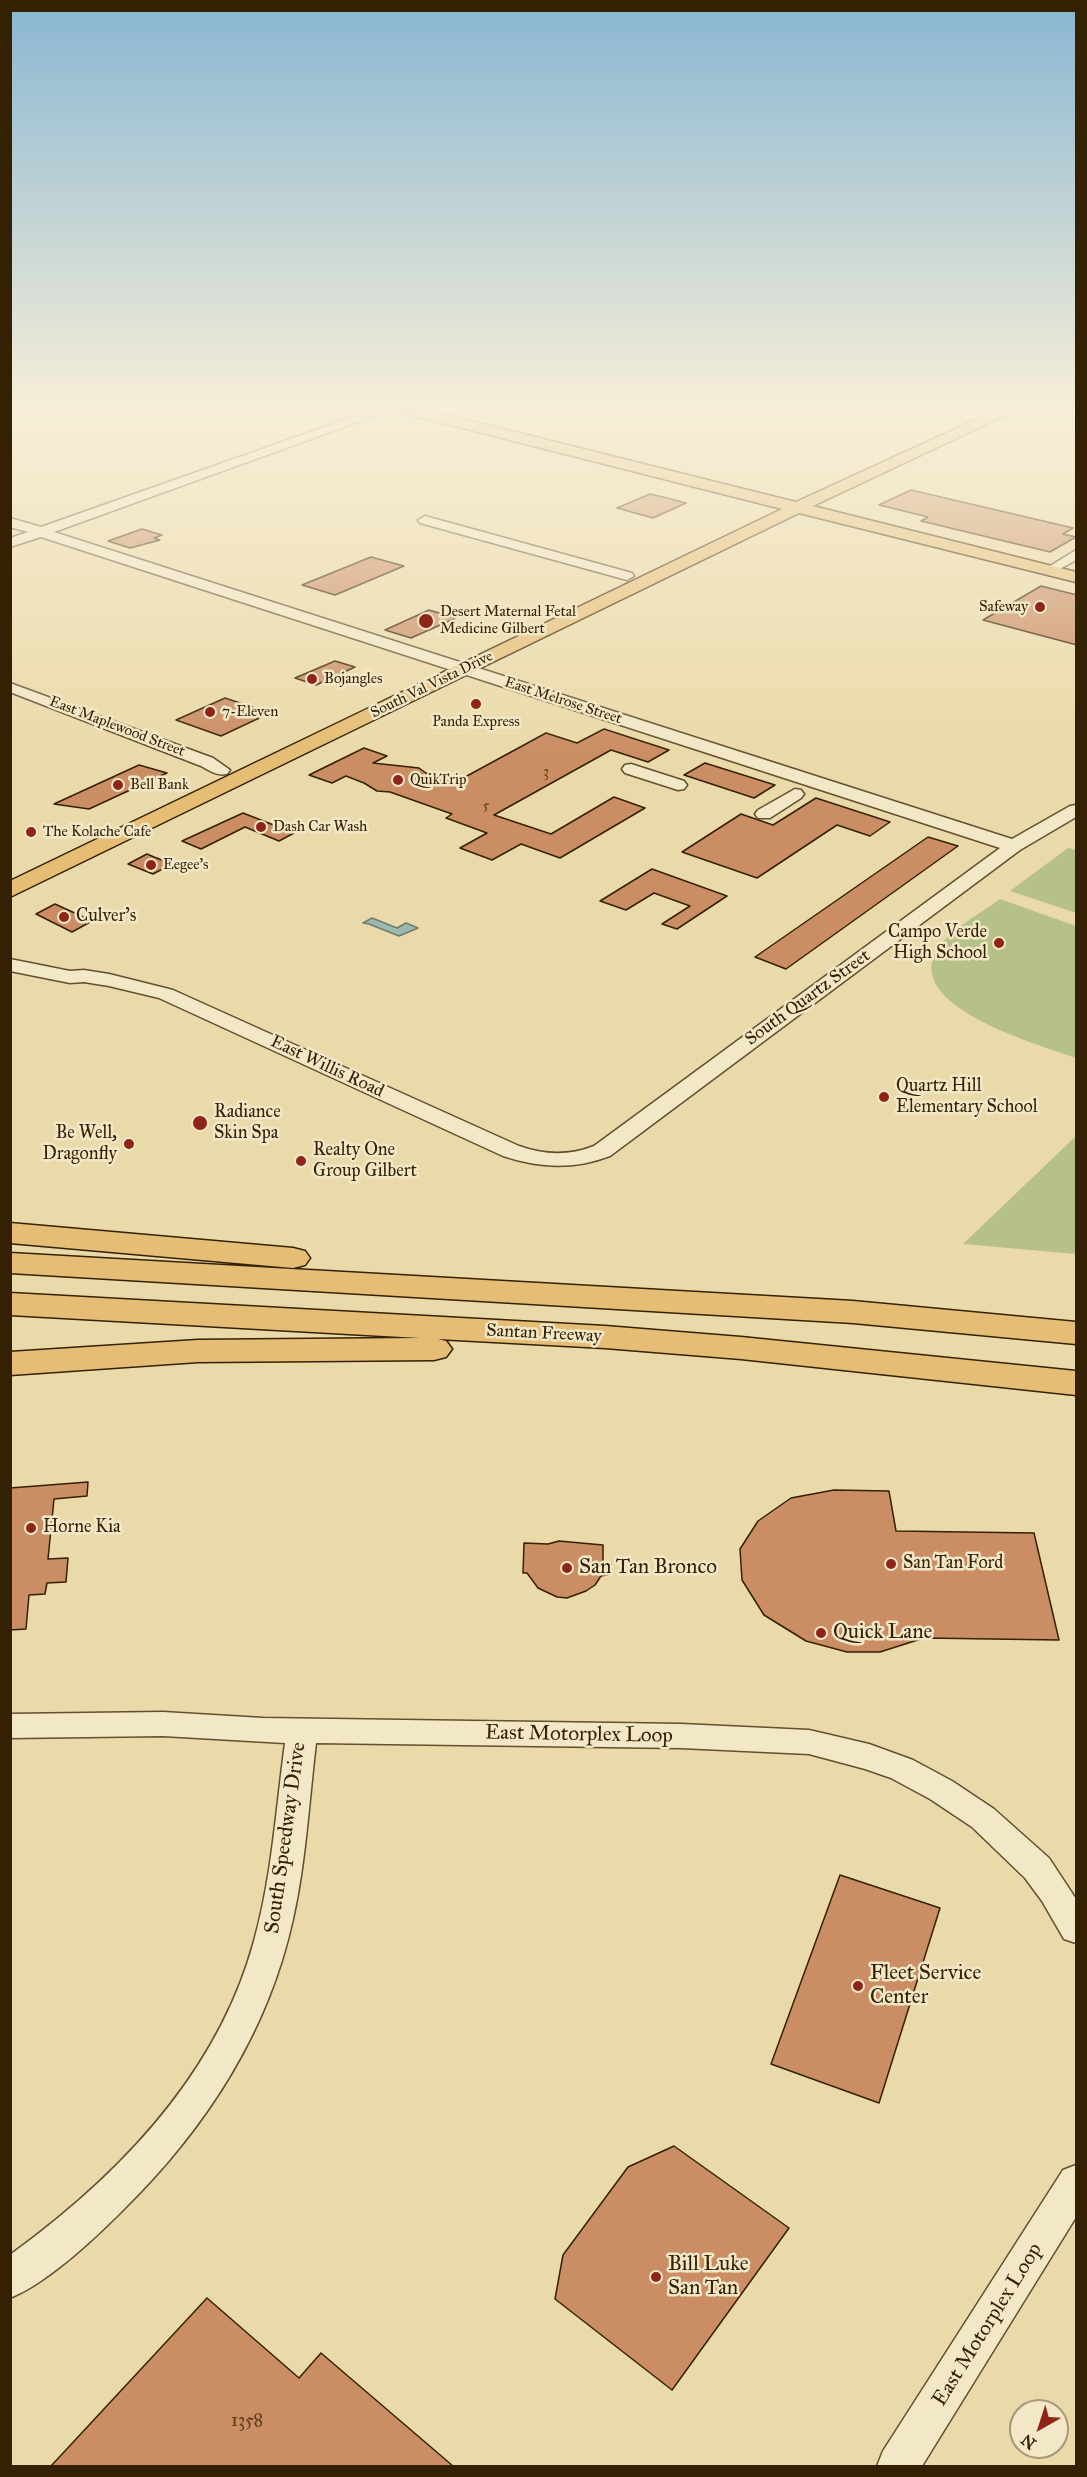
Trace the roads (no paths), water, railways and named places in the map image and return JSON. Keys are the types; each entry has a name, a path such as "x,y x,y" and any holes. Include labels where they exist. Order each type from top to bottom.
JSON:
{"highway":[{"path":"10,1233 217,1252 769,1295 853,1312"},
{"path":"10,1263 853,1312 1077,1334"},
{"name":"Santan Freeway","path":"10,1304 605,1338 741,1348 1077,1383"},
{"path":"10,1364 198,1351 533,1347 666,1354 741,1348"}],"main road":[{"name":"South Val Vista Drive","path":"10,890 232,774 453,666 627,576 750,522"},
{"name":"South Val Vista Drive","path":"453,666 646,581 757,522"},
{"path":"869,522 1062,568 1077,578"},
{"path":"627,576 646,581"},
{"name":"South Val Vista Drive","path":"10,870 232,774"}],"street":[{"name":"East Melrose Street","path":"10,522 1014,846"},
{"path":"10,543 70,522"},
{"path":"431,522 627,576"},
{"path":"1062,568 1077,554"},
{"name":"East Maplewood Street","path":"12,687 207,762 232,774"},
{"path":"631,769 678,785"},
{"path":"764,814 795,794"},
{"name":"South Quartz Street","path":"568,1160 602,1151 1014,846 1077,810"},
{"name":"East Willis Road","path":"10,952 77,969 84,976"},
{"name":"East Willis Road","path":"10,965 70,977 84,976 127,983 166,994 511,1151 533,1158 568,1160"},
{"name":"East Motorplex Loop","path":"10,1726 163,1724 302,1731 681,1736 809,1742 902,1769 941,1790 983,1818 1037,1868 1077,1929"},
{"name":"South Speedway Drive","path":"10,2280 94,2216 126,2185 184,2117 225,2055 261,1976 278,1910 302,1731"},
{"name":"East Motorplex Loop","path":"898,2466 1077,2183"}],"water":[{"path":"372,918 397,928 406,923 418,928 399,936 363,923"}],"place":[{"name":"Safeway","path":"1040,607"},
{"name":"Desert Maternal Fetal Medicine Gilbert","path":"426,621"},
{"name":"Bojangles","path":"312,679"},
{"name":"Panda Express","path":"476,704"},
{"name":"7-Eleven","path":"210,712"},
{"name":"QuikTrip","path":"398,780"},
{"name":"Bell Bank","path":"118,785"},
{"name":"Dash Car Wash","path":"261,827"},
{"name":"The Kolache Cafe","path":"31,832"},
{"name":"Eegee's","path":"151,865"},
{"name":"Culver's","path":"64,917"},
{"name":"Campo Verde High School","path":"999,943"},
{"name":"Quartz Hill Elementary School","path":"884,1097"},
{"name":"Radiance Skin Spa","path":"200,1123"},
{"name":"Be Well, Dragonfly","path":"129,1144"},
{"name":"Realty One Group Gilbert","path":"301,1161"},
{"name":"Horne Kia","path":"31,1528"},
{"name":"San Tan Ford","path":"891,1564"},
{"name":"San Tan Bronco","path":"567,1568"},
{"name":"Quick Lane","path":"821,1633"},
{"name":"Fleet Service Center","path":"858,1986"},
{"name":"Bill Luke San Tan","path":"656,2277"}]}
